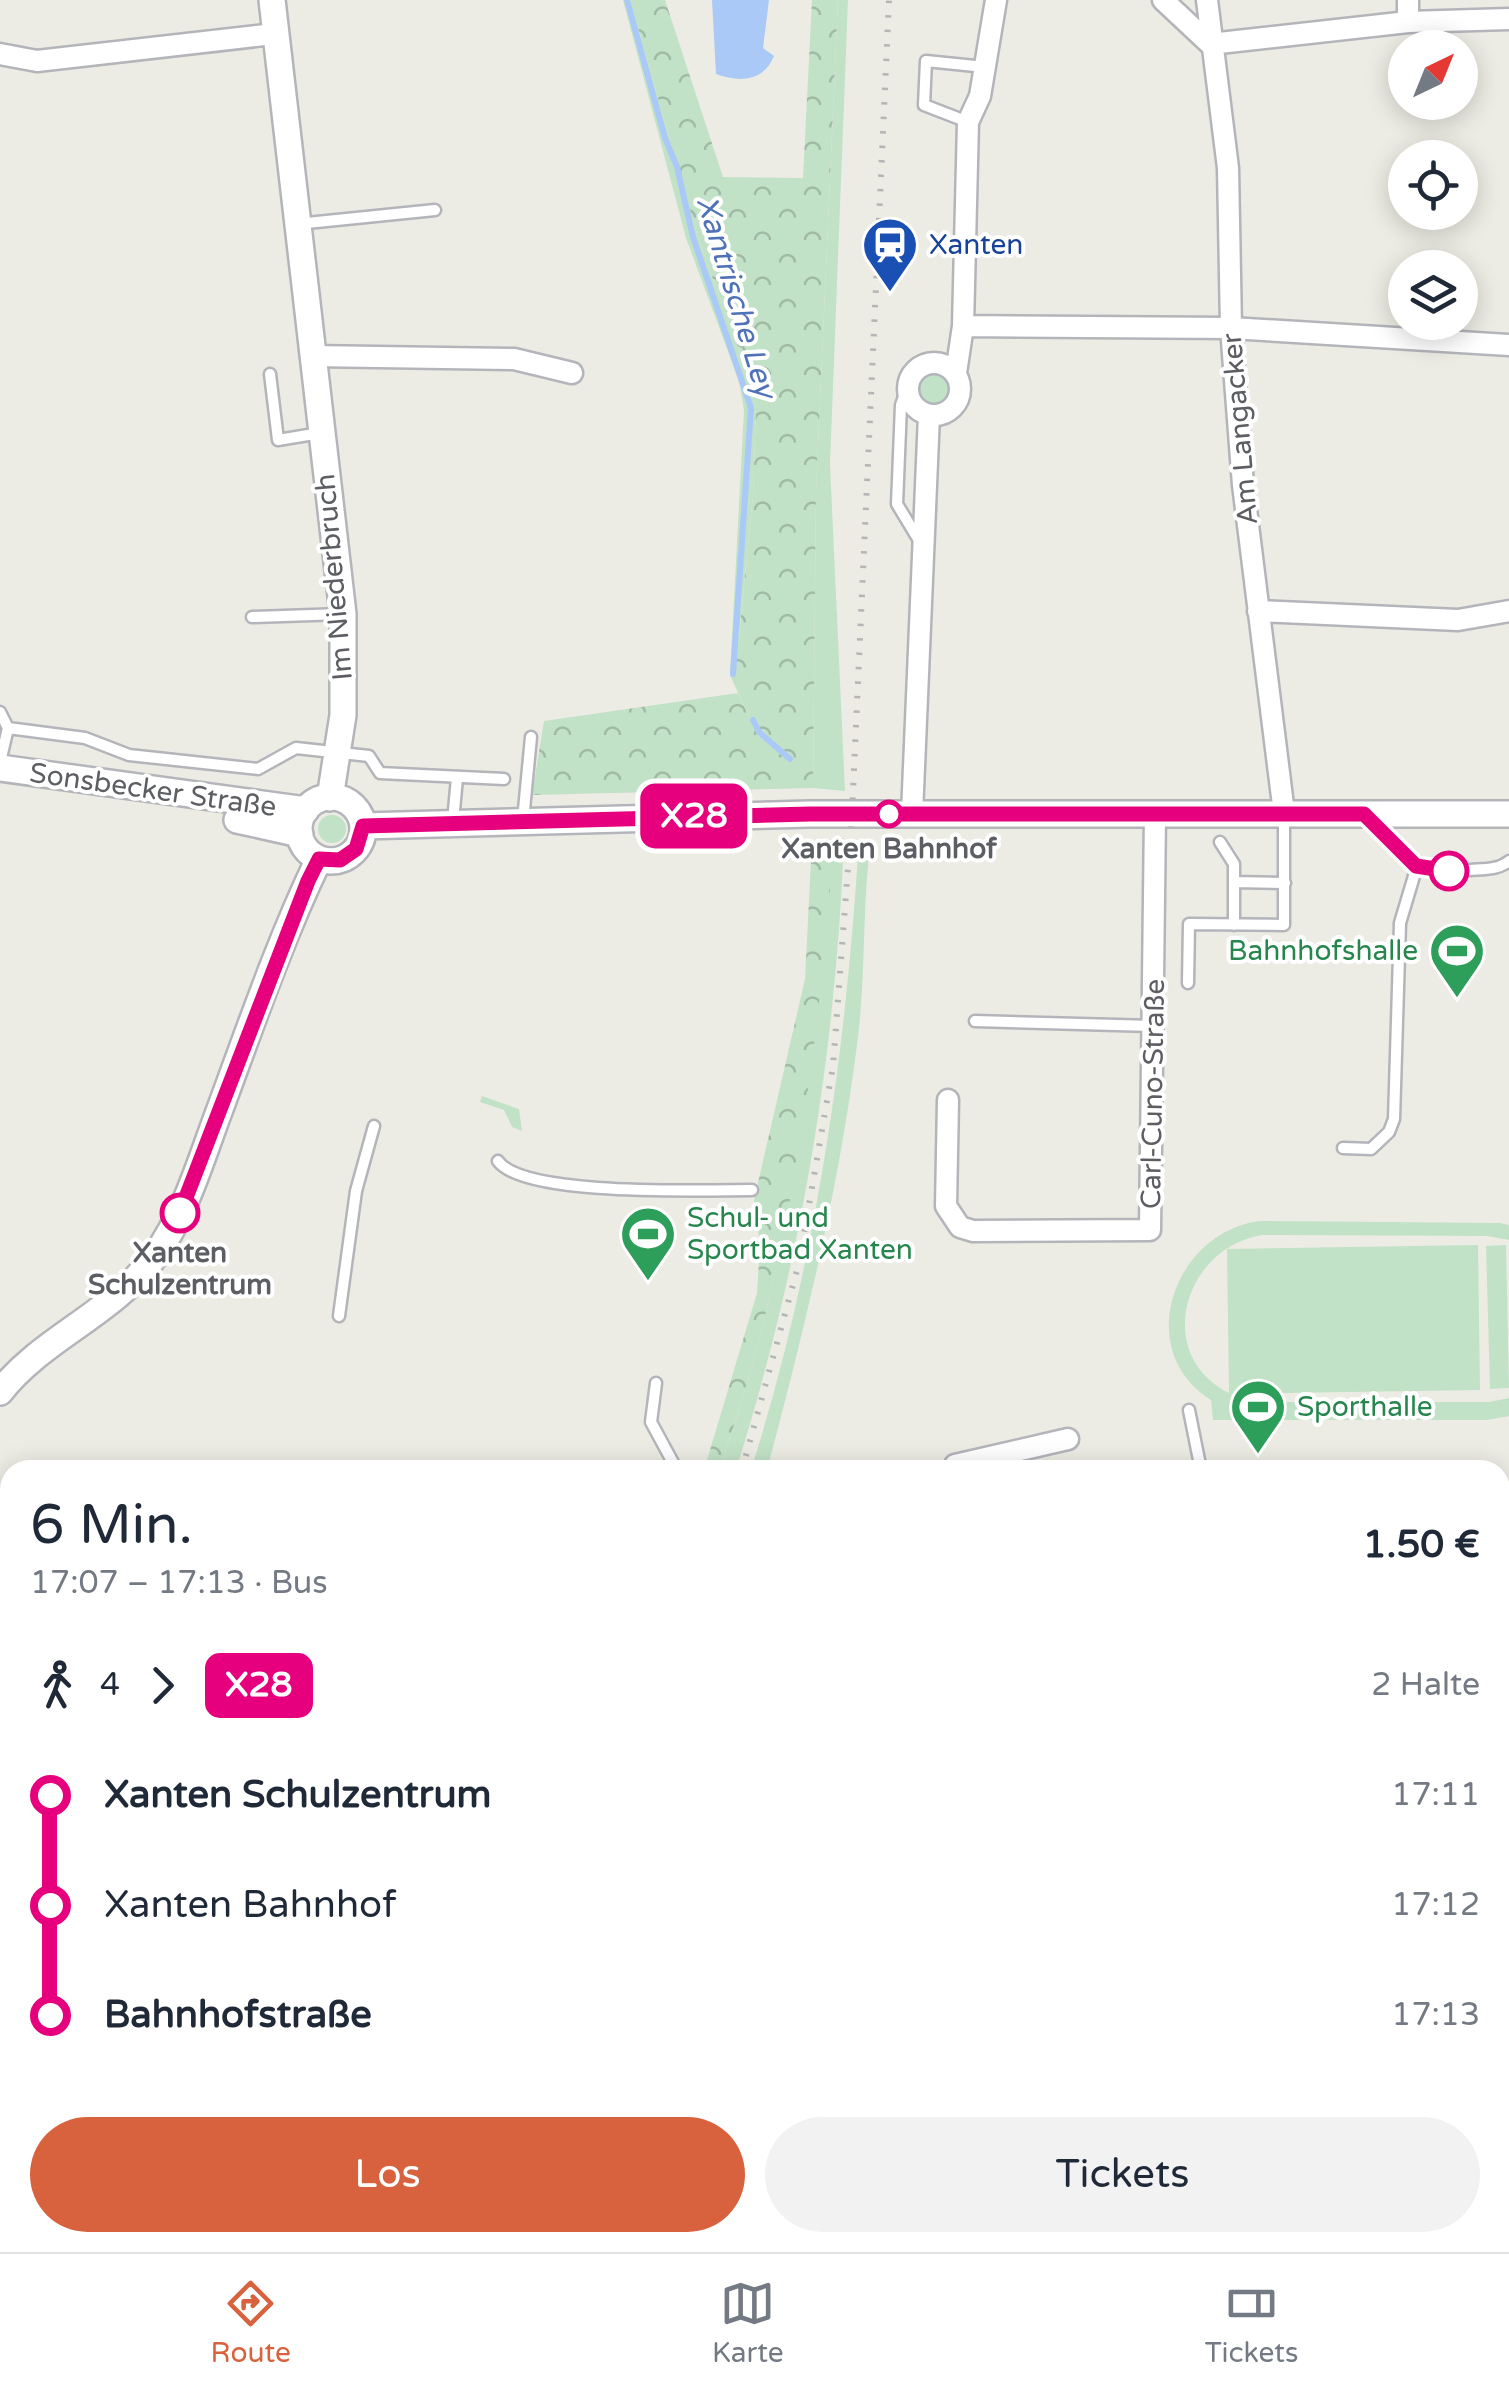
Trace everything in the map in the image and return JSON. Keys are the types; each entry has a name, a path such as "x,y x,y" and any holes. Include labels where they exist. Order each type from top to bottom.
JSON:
{"street":[{"name":"Im Niederbruch","path":"272,0 344,614 346,674 330,798"},
{"path":"956,374 932,362 916,370 908,386 913,404 939,415 956,403 960,394 956,374 963,326 968,122 986,67 996,0"},
{"path":"1163,0 1210,44 1408,22 1509,18"},
{"name":"Am Langacker","path":"1207,0 1228,168 1231,328 1258,611 1284,813"},
{"path":"1408,0 1408,22"},
{"path":"0,54 37,61 274,34"},
{"path":"963,326 1231,328 1509,345"},
{"path":"311,356 514,359 572,373"},
{"path":"912,814 929,414"},
{"path":"1258,611 1458,620 1509,611"},
{"name":"Sonsbecker Straße","path":"0,765 303,822"},
{"name":"Sonsbecker Straße","path":"0,786 270,825 303,822"},
{"path":"330,798 349,803 363,826 360,843 352,854 340,860 319,859 307,850 303,822 330,798"},
{"path":"363,826 912,814 1509,814"},
{"name":"Carl-Cuno-Straße","path":"948,1100 946,1206 960,1227 973,1231 1150,1230 1155,814"},
{"path":"0,1392 22,1370 109,1305 143,1271 168,1236 192,1187 282,942 319,859"},
{"path":"1013,1460 1068,1439"}],"lane":[{"path":"968,122 924,105 926,61 986,67"},
{"path":"296,224 436,210"},
{"path":"270,374 278,440 321,433"},
{"path":"908,386 899,426 897,504 923,546"},
{"path":"252,617 344,614"},
{"path":"0,712 8,728 0,765"},
{"path":"8,728 85,738 129,755 258,769 296,748 369,756 380,773 504,779"},
{"path":"523,821 530,736"},
{"path":"453,822 457,778"},
{"path":"1188,982 1190,924 1284,925 1284,813"},
{"path":"1364,814 1416,866 1449,871 1501,868 1509,862"},
{"path":"1220,842 1234,864 1234,925"},
{"path":"1343,1148 1371,1149 1389,1132 1394,1118 1400,923 1416,866"},
{"path":"1234,882 1285,883"},
{"path":"975,1022 1154,1026"},
{"path":"339,1316 356,1190 374,1126"},
{"path":"498,1161 504,1170 524,1178 578,1185 752,1190"},
{"path":"656,1384 651,1422 672,1460"},
{"path":"1189,1410 1199,1460"}],"green space":[{"path":"623,0 630,0 699,241 751,382 756,409 753,496 735,675 792,763 757,734 730,675 744,410 739,381 686,238"},
{"path":"630,0 665,0 723,177 803,178 812,0 838,0 816,491 813,788 532,795 544,721 738,693 757,734 792,762 761,732 735,675 753,496 756,409 751,382 699,241"},
{"path":"838,0 848,0 830,464 845,791 813,788 816,491"},
{"path":"933,374 944,378 948,389 944,400 933,404 922,400 918,389 922,378"},
{"path":"332,815 342,819 346,829 342,839 332,843 322,839 318,829 322,819"},
{"path":"844,838 833,999 811,1158 797,1237 759,1393 739,1460 722,1460 764,1320 796,1166 808,1088 832,853 820,840"},
{"path":"859,839 871,839 860,1012 842,1147 808,1309 770,1460 754,1460 774,1393 810,1237 836,1079"},
{"path":"812,840 820,840 833,852 808,1087 782,1243 764,1320 722,1460 707,1460 757,1293 760,1245 754,1200 805,979"},
{"path":"482,1096 519,1109 522,1131 512,1127 504,1110 480,1102"},
{"path":"1259,1221 1509,1225 1509,1240 1487,1236 1262,1235 1228,1249 1478,1245 1480,1390 1230,1394 1264,1402 1489,1402 1509,1398 1509,1416 1487,1420 1213,1420 1211,1400 1187,1379 1173,1353 1169,1325 1173,1297 1185,1270 1204,1247 1229,1230","holes":["1227,1250 1229,1393 1205,1376 1191,1354 1185,1329 1187,1304 1197,1280"]},
{"path":"1506,1245 1509,1388 1490,1389 1486,1246"}],"water":[{"path":"712,0 769,0 763,48 774,56 764,71 742,79 716,74"}],"waterway":[{"name":"Xantrische Ley","path":"627,0 665,138 677,167 693,237 751,408 733,674"},
{"name":"Xantrische Ley","path":"753,720 759,732 790,759"}],"railway":[{"path":"745,1460 799,1263 833,1066 852,814 889,0"}],"bus line":[{"name":"X28","path":"180,1213 308,881 319,859 340,860 356,849 363,826 415,821 810,814 1364,814 1416,866 1449,871"}],"place":[{"name":"Xanten","path":"890,294"},
{"name":"Xanten Bahnhof","path":"889,814"},
{"name":"Bahnhofshalle","path":"1457,1000"},
{"name":"Xanten Schulzentrum","path":"180,1213"},
{"name":"Schul- und Sportbad Xanten","path":"648,1283"},
{"name":"Sporthalle","path":"1258,1456"}]}
